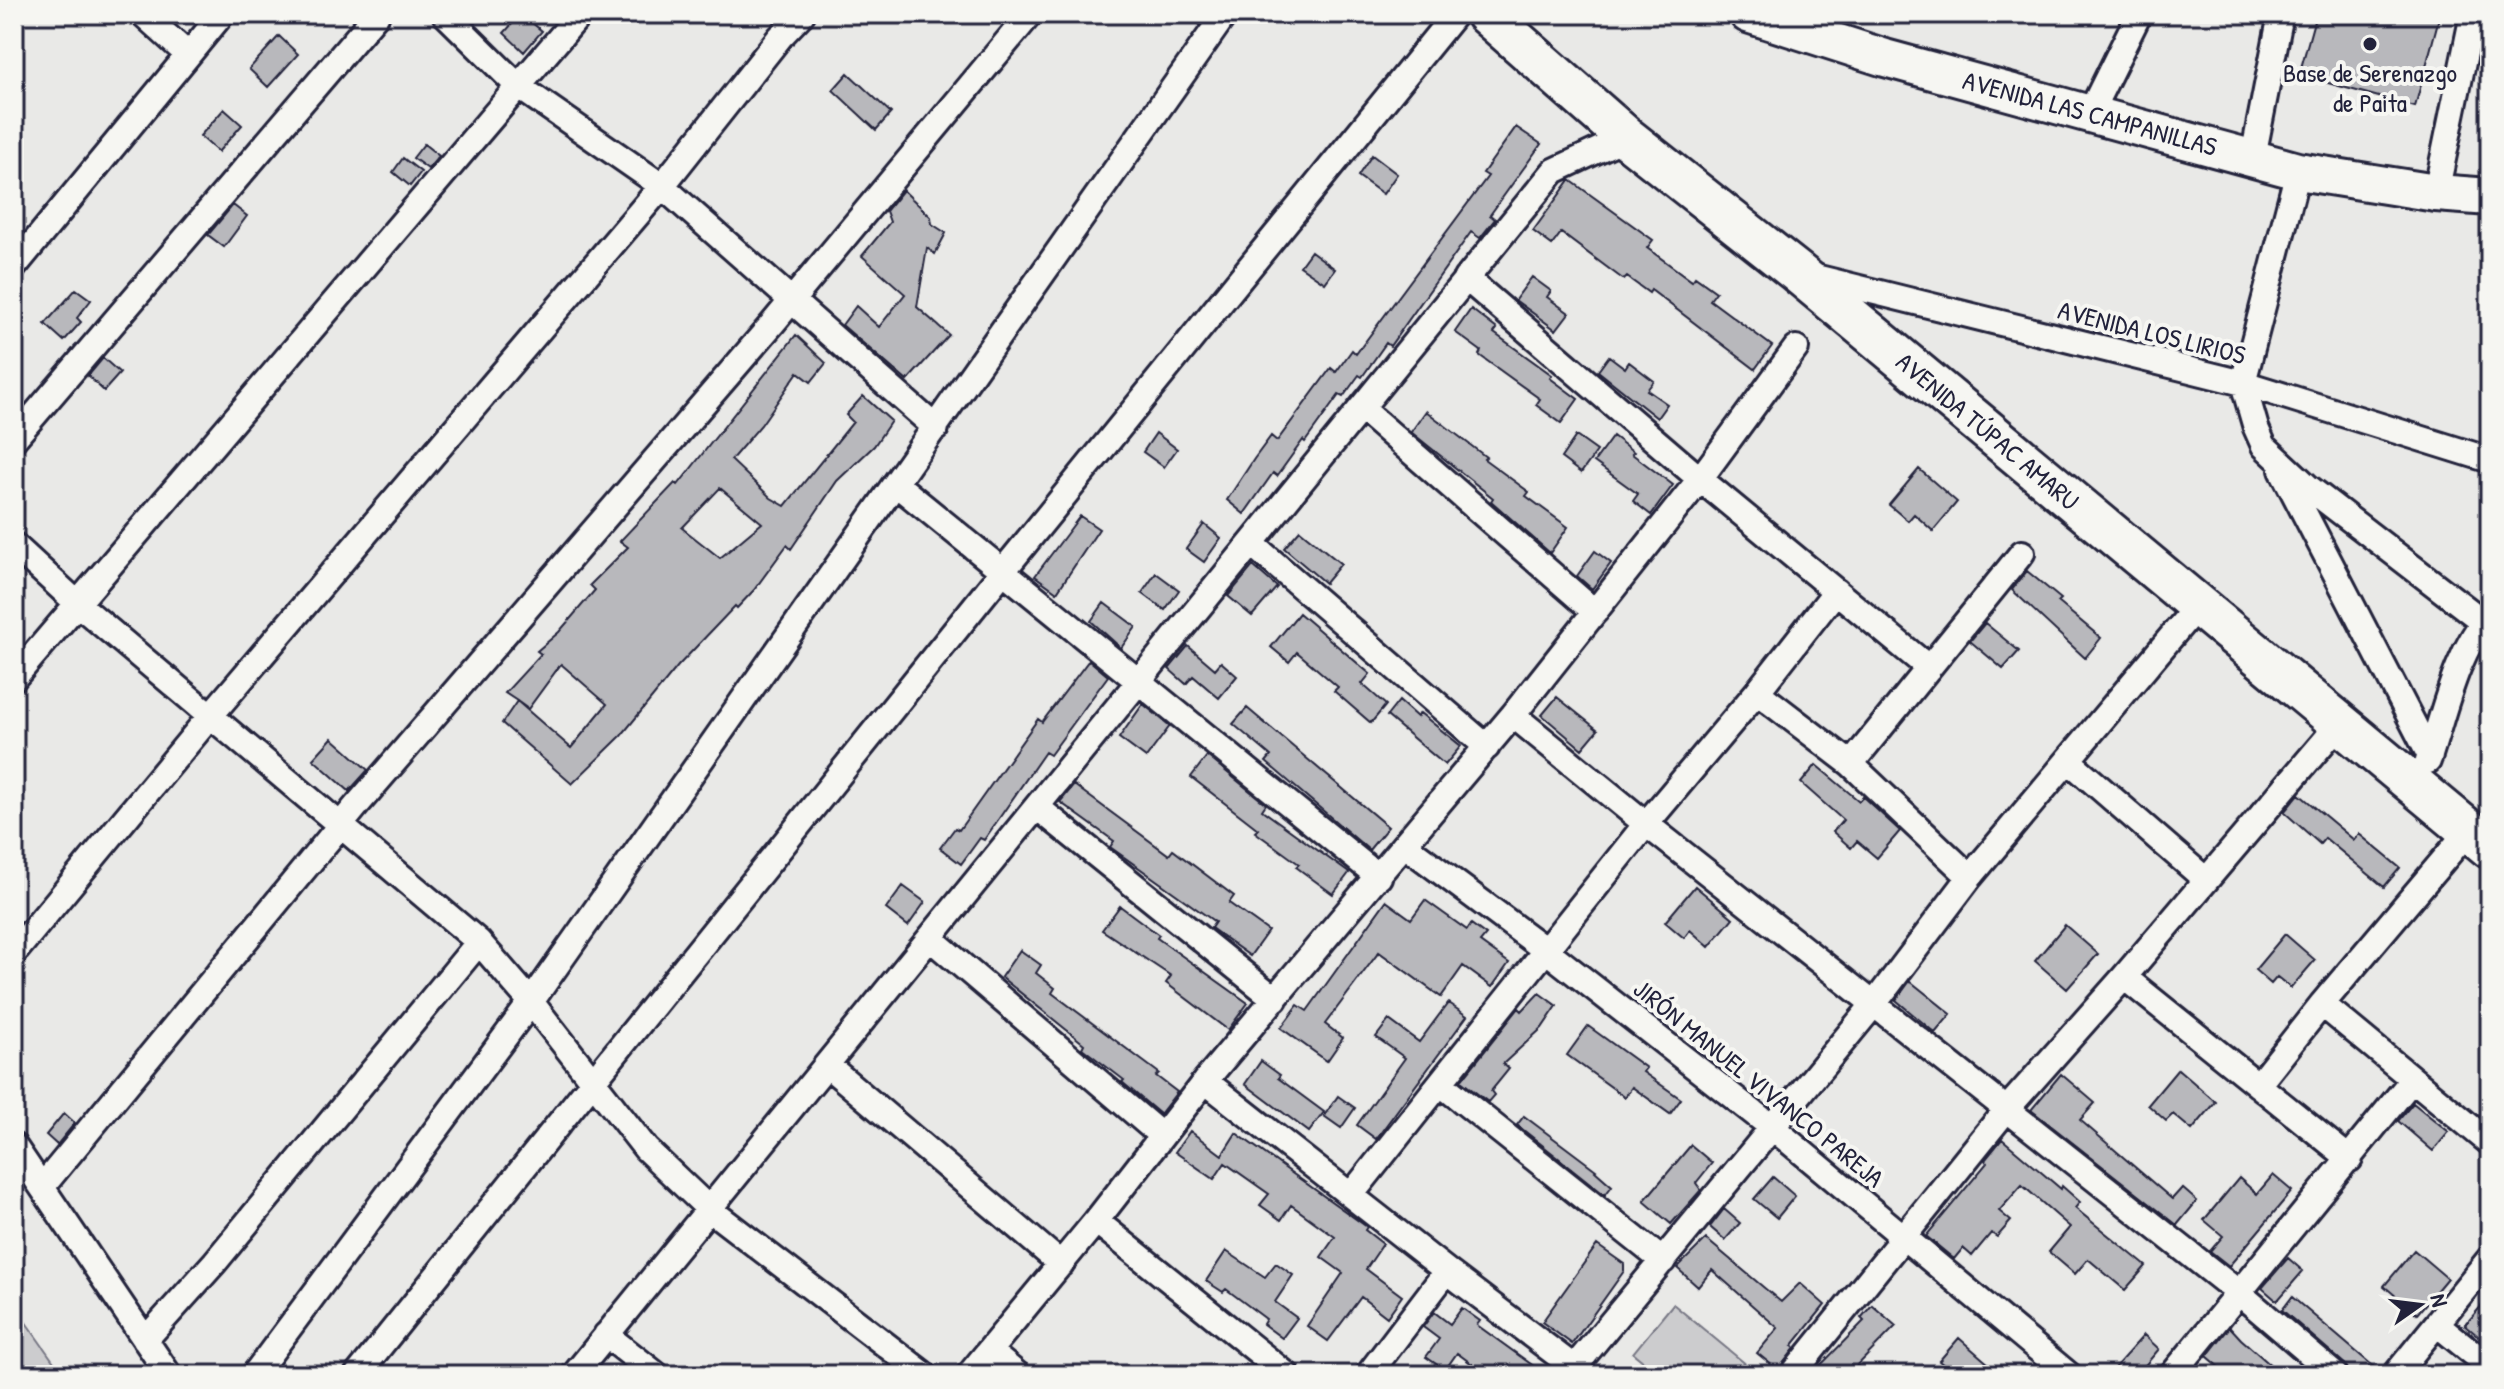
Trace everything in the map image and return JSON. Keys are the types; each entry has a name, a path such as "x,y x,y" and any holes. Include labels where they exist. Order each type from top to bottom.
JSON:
{"main road":[{"name":"AVENIDA TÚPAC AMARU","path":"1486,15 1626,137 1797,272 2340,723 2427,774 2480,839"}],"street":[{"path":"143,14 187,54"},
{"path":"14,267 222,14"},
{"path":"14,439 377,14"},
{"path":"445,14 518,86 662,186 936,428"},
{"path":"14,678 580,14"},
{"path":"14,953 211,715 662,186 780,37 802,14"},
{"path":"42,1187 340,827 793,300 1030,14"},
{"path":"254,1375 531,1002 1225,14"},
{"name":"AVENIDA LAS CAMPANILLAS","path":"1748,14 1885,58 2298,171 2436,193 2490,197"},
{"path":"2090,113 2139,14"},
{"path":"2253,157 2281,14"},
{"path":"2436,193 2473,14"},
{"path":"357,1375 1003,571 1486,15"},
{"path":"574,1375 1554,171 1626,137"},
{"path":"2298,171 2243,383 2264,446 2276,459 2308,487 2488,620 2466,649 2451,685 2427,774"},
{"name":"AVENIDA LAS CAMPANILLAS","path":"2436,193 2490,218"},
{"name":"AVENIDA LOS LIRIOS","path":"1797,272 2243,383 2490,460"},
{"path":"1466,278 1700,479 1929,668"},
{"path":"969,1375 1096,1221 1205,1081 1406,846 1513,715 1700,479 1796,348"},
{"path":"1361,408 1595,612"},
{"path":"2276,459 2427,774"},
{"path":"896,484 1379,877"},
{"path":"1252,544 1487,747"},
{"path":"14,545 78,604 479,942 531,1002 646,1149 709,1209 925,1375"},
{"path":"1851,764 2022,553"},
{"path":"1351,1195 1836,591"},
{"path":"1205,1081 1575,1373 1874,1004 1970,877 2198,605"},
{"path":"1757,692 1851,764 1970,877"},
{"path":"1513,715 1646,824 2239,1293 2335,1375"},
{"path":"1792,1375 2006,1110 2124,977 2340,723"},
{"path":"2069,761 2206,880"},
{"path":"1037,807 1275,999"},
{"path":"2258,1085 2322,1004 2480,839"},
{"name":"JIRÓN MANUEL VIVANCO PAREJA","path":"1406,846 1547,951 1773,1128 2069,1375"},
{"path":"930,938 1162,1136"},
{"path":"145,1340 215,1262 479,942"},
{"path":"2124,977 2350,1159"},
{"path":"2322,1004 2490,1143"},
{"path":"827,1065 1061,1264"},
{"path":"2172,1375 2412,1080"},
{"path":"1440,1083 1663,1261"},
{"path":"14,1146 169,1375"},
{"path":"1096,1221 1287,1375"},
{"path":"2395,1375 2490,1258"},
{"path":"1368,1375 1447,1271"},
{"path":"2437,1324 2490,1367"},
{"path":"606,1335 657,1375"},
{"path":"989,1351 1018,1375"}],"shaded area":[{"path":"1673,1304 1759,1375 1660,1375 1633,1353"},
{"path":"20,1314 63,1375 14,1375 14,1319"}],"building":[{"path":"521,14 542,31 524,52 504,33"},
{"name":"Base de Serenazgo de Paita","path":"2316,14 2440,14 2415,107 2299,75"},
{"path":"279,36 298,54 268,87 249,69"},
{"path":"848,73 891,113 876,130 833,90"},
{"path":"224,109 242,125 218,152 200,136"},
{"path":"1516,127 1541,144 1490,215 1495,219 1480,238 1471,232 1390,346 1386,343 1362,377 1359,375 1343,397 1339,395 1277,476 1273,473 1244,514 1227,500 1254,459 1271,436 1277,441 1331,368 1336,372 1352,350 1356,354 1488,176 1483,173"},
{"path":"424,144 439,156 428,169 413,158"},
{"path":"1372,155 1397,174 1383,194 1358,176"},
{"path":"403,158 421,172 410,186 393,172"},
{"path":"1570,180 1653,240 1647,248 1692,281 1695,277 1716,292 1710,300 1772,346 1755,369 1651,290 1649,293 1627,277 1624,280 1561,233 1552,245 1533,231"},
{"path":"903,190 931,217 932,224 946,233 935,254 927,248 917,307 949,335 907,381 842,325 856,306 879,327 905,294 862,256 890,222 886,211"},
{"path":"233,205 247,216 224,247 208,235"},
{"path":"1311,251 1335,269 1325,283 1300,266"},
{"path":"1532,277 1551,291 1547,297 1569,313 1556,330 1515,300"},
{"path":"76,289 91,300 77,318 81,322 64,341 45,324"},
{"path":"1471,309 1497,329 1494,333 1552,375 1550,378 1578,399 1561,423 1536,405 1540,399 1479,355 1481,351 1455,332"},
{"path":"796,335 826,363 811,382 798,372 761,425 731,460 771,498 785,506 853,422 846,415 863,396 891,421 874,446 837,481 791,549 787,545 754,590 678,666 621,736 572,784 502,723 517,701 505,693 541,654 537,651 559,632 595,590 590,585 628,547 620,541 675,483 678,485","holes":["720,488 762,523 720,558 682,528","561,664 607,704 571,748 517,701 528,709"]},
{"path":"1609,356 1625,368 1629,362 1654,381 1647,390 1667,404 1657,418 1598,371"},
{"path":"103,358 120,373 104,391 88,376"},
{"path":"1426,411 1529,492 1526,496 1568,527 1550,553 1491,501 1493,498 1411,432"},
{"path":"1156,433 1177,449 1164,467 1143,452"},
{"path":"1576,436 1597,451 1581,473 1561,458"},
{"path":"1613,436 1673,485 1651,515 1633,501 1638,494 1594,462"},
{"path":"1919,469 1957,502 1933,531 1914,514 1908,521 1889,505"},
{"path":"1080,516 1099,529 1057,592 1035,576"},
{"path":"1204,524 1221,538 1204,562 1186,549"},
{"path":"1300,530 1341,564 1325,583 1284,548"},
{"path":"1595,551 1611,563 1592,589 1577,576"},
{"path":"1253,566 1277,587 1252,616 1228,596"},
{"path":"2027,571 2101,638 2085,658 2012,590"},
{"path":"1156,573 1179,590 1165,610 1142,593"},
{"path":"1104,603 1136,627 1121,648 1091,621"},
{"path":"1299,613 1370,674 1362,684 1386,705 1371,723 1334,691 1338,687 1297,652 1289,662 1271,647"},
{"path":"1985,623 2019,651 2003,669 1970,641"},
{"path":"1188,646 1215,669 1221,662 1237,676 1219,698 1193,676 1186,684 1169,669"},
{"path":"1089,660 1108,676 1050,755 1045,752 984,840 980,838 961,864 940,848 955,828 959,830 1038,719 1042,722"},
{"path":"1557,697 1598,730 1582,749 1542,715"},
{"path":"1399,701 1417,717 1420,713 1461,746 1445,765 1387,716"},
{"path":"1143,704 1170,726 1146,758 1119,738"},
{"path":"1247,708 1388,827 1369,850 1266,762 1271,756 1233,724"},
{"path":"332,738 368,770 349,791 313,759"},
{"path":"1207,756 1266,804 1262,810 1349,873 1333,894 1296,867 1299,864 1255,832 1258,829 1191,777"},
{"path":"1816,765 1859,801 1863,797 1900,831 1877,858 1857,841 1851,848 1833,832 1843,820 1801,783"},
{"path":"1074,785 1169,855 1173,850 1234,896 1229,903 1268,931 1250,956 1211,928 1215,922 1110,847 1114,841 1060,802"},
{"path":"2299,794 2354,840 2359,834 2400,868 2384,887 2325,838 2320,844 2284,812"},
{"path":"903,886 925,902 908,926 886,909"},
{"path":"1695,886 1733,918 1709,947 1690,930 1684,938 1665,922"},
{"path":"1425,900 1467,930 1471,924 1486,935 1480,942 1509,963 1492,987 1463,966 1441,997 1379,952 1325,1024 1343,1038 1327,1061 1281,1028 1298,1005 1307,1011 1386,901 1411,919"},
{"path":"1120,906 1159,935 1157,938 1248,1003 1228,1030 1166,983 1171,976 1102,930"},
{"path":"2065,925 2098,954 2067,989 2035,961"},
{"path":"2285,934 2315,960 2291,988 2277,977 2271,984 2255,970"},
{"path":"1020,950 1041,965 1036,973 1055,988 1052,993 1159,1073 1156,1076 1177,1092 1160,1114 1122,1082 1124,1080 1082,1048 1084,1044 1001,977"},
{"path":"1910,981 1951,1014 1935,1033 1896,1000"},
{"path":"1539,993 1557,1006 1542,1028 1503,1064 1509,1069 1491,1091 1494,1095 1488,1102 1461,1081 1519,1008 1522,1011"},
{"path":"1448,1003 1467,1016 1376,1139 1357,1125 1405,1058 1376,1037 1389,1020 1419,1042"},
{"path":"1588,1026 1646,1068 1643,1072 1681,1099 1670,1114 1632,1087 1625,1097 1567,1055"},
{"path":"1261,1061 1280,1075 1278,1078 1324,1112 1309,1132 1245,1084"},
{"path":"2178,1069 2216,1102 2192,1130 2173,1114 2166,1121 2148,1105"},
{"path":"2061,1074 2095,1103 2080,1120 2172,1199 2182,1188 2197,1201 2177,1225 2031,1110"},
{"path":"1338,1096 1355,1108 1341,1128 1324,1116"},
{"path":"2413,1103 2449,1132 2433,1151 2398,1121"},
{"path":"64,1113 75,1123 57,1145 46,1135"},
{"path":"1524,1116 1596,1170 1612,1186 1605,1195 1517,1125"},
{"path":"1190,1131 1222,1155 1236,1133 1367,1227 1365,1230 1383,1244 1366,1269 1402,1296 1387,1317 1361,1297 1328,1341 1307,1326 1343,1273 1321,1257 1335,1237 1291,1205 1281,1220 1260,1205 1269,1194 1225,1163 1214,1179 1175,1152"},
{"path":"2002,1139 2061,1189 2062,1186 2080,1202 2075,1208 2146,1266 2125,1290 2088,1259 2075,1274 2049,1252 2070,1227 2022,1185 1999,1211 2011,1221 1997,1237 1991,1233 1972,1256 1963,1248 1954,1259 1926,1236 1987,1163 1985,1160"},
{"path":"1691,1145 1712,1163 1696,1183 1701,1190 1671,1224 1644,1201"},
{"path":"2273,1175 2292,1191 2229,1266 2210,1251 2223,1236 2204,1220 2239,1178 2257,1194"},
{"path":"1773,1177 1795,1196 1777,1218 1754,1199"},
{"path":"1724,1209 1740,1223 1725,1240 1710,1227"},
{"path":"1706,1239 1781,1302 1800,1283 1825,1305 1792,1346 1795,1348 1778,1370 1757,1353 1778,1328 1712,1270 1698,1287 1677,1268"},
{"path":"1597,1245 1624,1264 1624,1271 1572,1344 1542,1322"},
{"path":"2414,1250 2447,1278 2417,1314 2384,1286"},
{"path":"1226,1251 1265,1277 1276,1263 1293,1275 1275,1302 1297,1318 1282,1338 1263,1324 1266,1319 1226,1289 1223,1292 1206,1281"},
{"path":"2288,1258 2303,1271 2277,1301 2262,1288"},
{"path":"2490,1296 2490,1346 2465,1325"},
{"path":"2292,1297 2380,1375 2350,1375 2345,1364 2282,1310"},
{"path":"1872,1305 1896,1326 1848,1375 1811,1375 1864,1321 1861,1318"},
{"path":"1462,1308 1480,1321 1477,1325 1546,1375 1487,1375 1457,1353 1445,1370 1426,1357 1439,1339 1423,1327 1434,1312 1450,1324"},
{"path":"2230,1327 2282,1375 2229,1375 2207,1356"},
{"path":"2144,1335 2159,1349 2137,1375 2108,1375"},
{"path":"1959,1338 2002,1375 1956,1375 1939,1361"}],"place":[{"name":"Base de Serenazgo de Paita","path":"2370,44"}]}
